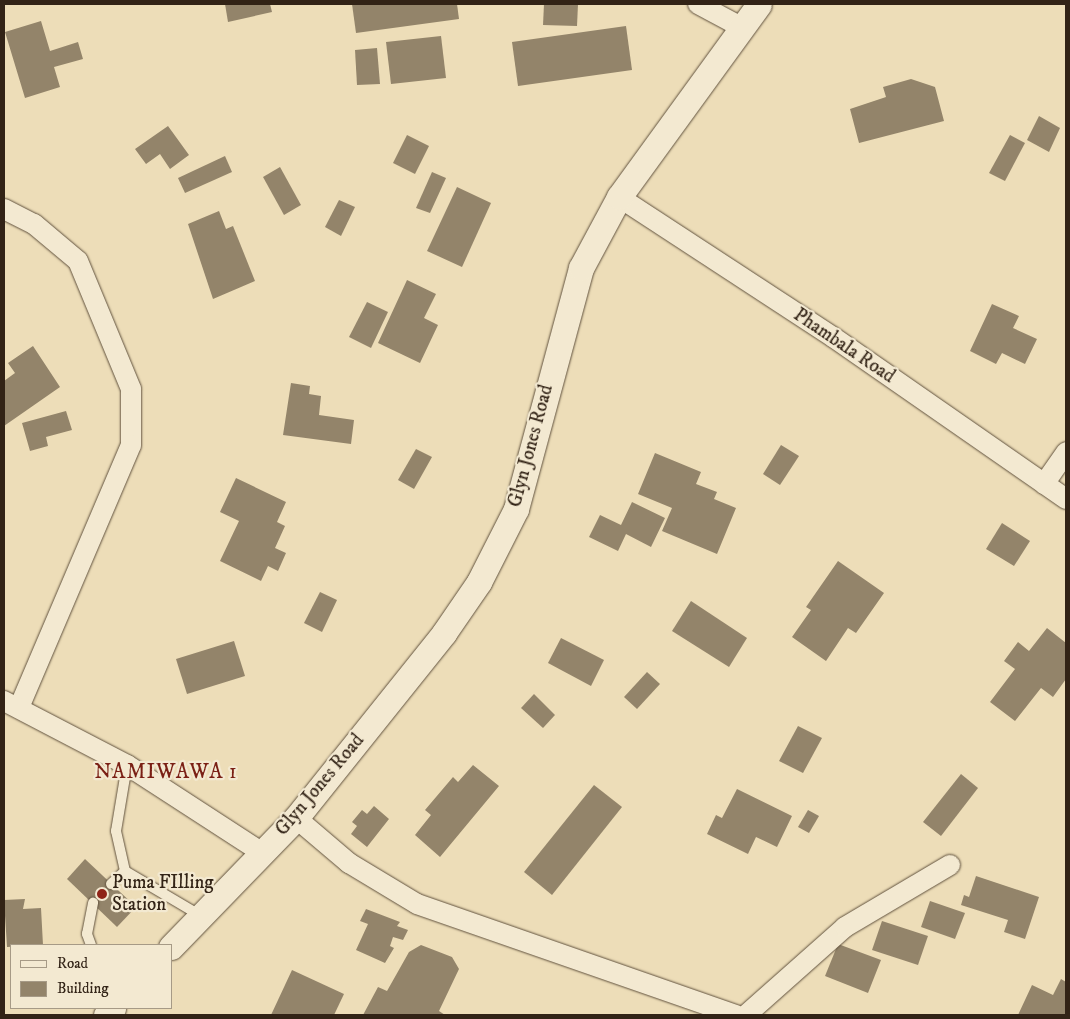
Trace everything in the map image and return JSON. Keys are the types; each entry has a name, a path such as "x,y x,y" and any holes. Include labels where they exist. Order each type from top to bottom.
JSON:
{"street":[{"path":"698,4 743,28"},
{"name":"Glyn Jones Road","path":"172,946 296,818 444,633 479,582 516,509 581,268 619,197 759,4"},
{"name":"Phambala Road","path":"619,197 833,337 1066,499"},
{"path":"4,209 34,224 78,261 131,389 131,445 11,705 127,765 261,852"},
{"path":"1044,484 1066,452"},
{"path":"296,818 349,863 417,904 736,1015"},
{"path":"746,1015 845,927 950,865"}],"lane":[{"path":"127,765 116,831 125,871 200,916"},
{"path":"111,884 125,871"},
{"path":"91,944 87,934 93,904"}],"building":[{"path":"225,4 270,4 272,12 228,22"},
{"path":"352,4 457,4 459,19 356,33"},
{"path":"544,4 578,4 577,26 543,25"},
{"path":"41,21 50,51 78,42 83,59 54,67 60,87 25,98 5,32"},
{"path":"626,26 632,70 518,86 512,42"},
{"path":"441,36 446,78 391,84 386,42"},
{"path":"377,48 380,84 357,85 355,50"},
{"path":"911,79 935,87 944,121 859,143 850,109 886,97 883,87"},
{"path":"1039,116 1060,128 1049,152 1027,140"},
{"path":"168,126 189,155 170,169 160,154 146,164 135,149"},
{"path":"407,135 429,146 415,174 393,163"},
{"path":"1010,135 1025,143 1005,181 989,173"},
{"path":"225,156 232,172 185,193 178,178"},
{"path":"280,167 301,205 284,215 263,177"},
{"path":"432,172 446,178 430,213 416,208"},
{"path":"457,187 491,203 462,267 427,251"},
{"path":"339,200 355,207 341,236 325,227"},
{"path":"219,211 226,229 233,226 255,281 213,299 188,224"},
{"path":"407,280 436,294 424,318 438,325 420,363 378,343"},
{"path":"367,302 388,312 371,348 349,337"},
{"path":"992,304 1019,316 1013,328 1037,339 1025,364 1002,353 996,364 970,351"},
{"path":"33,346 60,387 4,426 4,381 15,373 8,363"},
{"path":"291,383 310,386 309,394 321,396 319,415 354,420 351,444 283,435"},
{"path":"66,411 72,430 46,437 48,446 30,451 22,423"},
{"path":"781,445 799,456 780,485 763,474"},
{"path":"416,449 432,457 414,489 398,480"},
{"path":"655,453 701,472 696,484 717,492 714,499 736,508 717,554 662,531 672,508 638,494"},
{"path":"236,478 286,502 277,522 285,526 275,548 286,553 278,571 268,566 261,581 220,561 239,521 220,512"},
{"path":"632,502 665,518 651,547 626,534 618,551 589,537 600,515 621,525"},
{"path":"1002,523 1030,541 1014,566 986,549"},
{"path":"838,561 884,593 856,633 848,628 826,661 792,637 811,610 806,607"},
{"path":"320,592 337,600 322,632 304,623"},
{"path":"691,601 747,638 729,667 672,631"},
{"path":"1047,628 1066,643 1066,679 1053,697 1041,688 1015,721 990,702 1015,669 1004,661 1018,642 1029,651"},
{"path":"561,638 604,660 591,686 548,663"},
{"path":"234,641 245,676 187,694 176,659"},
{"path":"647,672 660,684 637,709 624,697"},
{"path":"534,694 555,715 543,728 521,708"},
{"path":"798,726 822,738 803,773 779,761"},
{"path":"473,765 499,786 440,857 415,835 431,815 425,810 453,777 458,782"},
{"path":"961,774 978,788 941,836 923,822"},
{"path":"594,785 622,807 552,895 524,872"},
{"path":"737,789 792,816 777,847 756,837 748,854 707,834 716,815 722,818"},
{"path":"374,806 389,819 367,847 351,834 357,826 352,822 362,810 367,814"},
{"path":"808,810 819,816 809,833 798,827"},
{"name":"Puma FIlling Station","path":"85,859 136,907 117,927 67,879"},
{"path":"976,876 1039,897 1025,939 1004,932 1008,920 961,905 964,895 969,897"},
{"path":"25,899 23,909 41,908 43,944 10,944 10,947 7,947 4,900"},
{"path":"930,901 965,913 955,939 921,927"},
{"path":"366,909 400,922 397,926 408,930 403,940 393,937 390,946 394,948 385,963 356,950 368,924 360,921"},
{"path":"882,921 928,936 918,965 872,950"},
{"path":"838,944 881,960 868,993 825,976"},
{"path":"421,945 452,957 459,969 439,1011 445,1015 363,1015 378,987 387,991 409,952"},
{"path":"292,970 344,994 334,1015 271,1015"},
{"path":"1061,979 1066,982 1066,1015 1018,1015 1032,985 1053,995"}],"place":[{"name":"Puma FIlling Station","path":"102,894"}],"district":[{"name":"NAMIWAWA 1","path":"166,772"}]}
